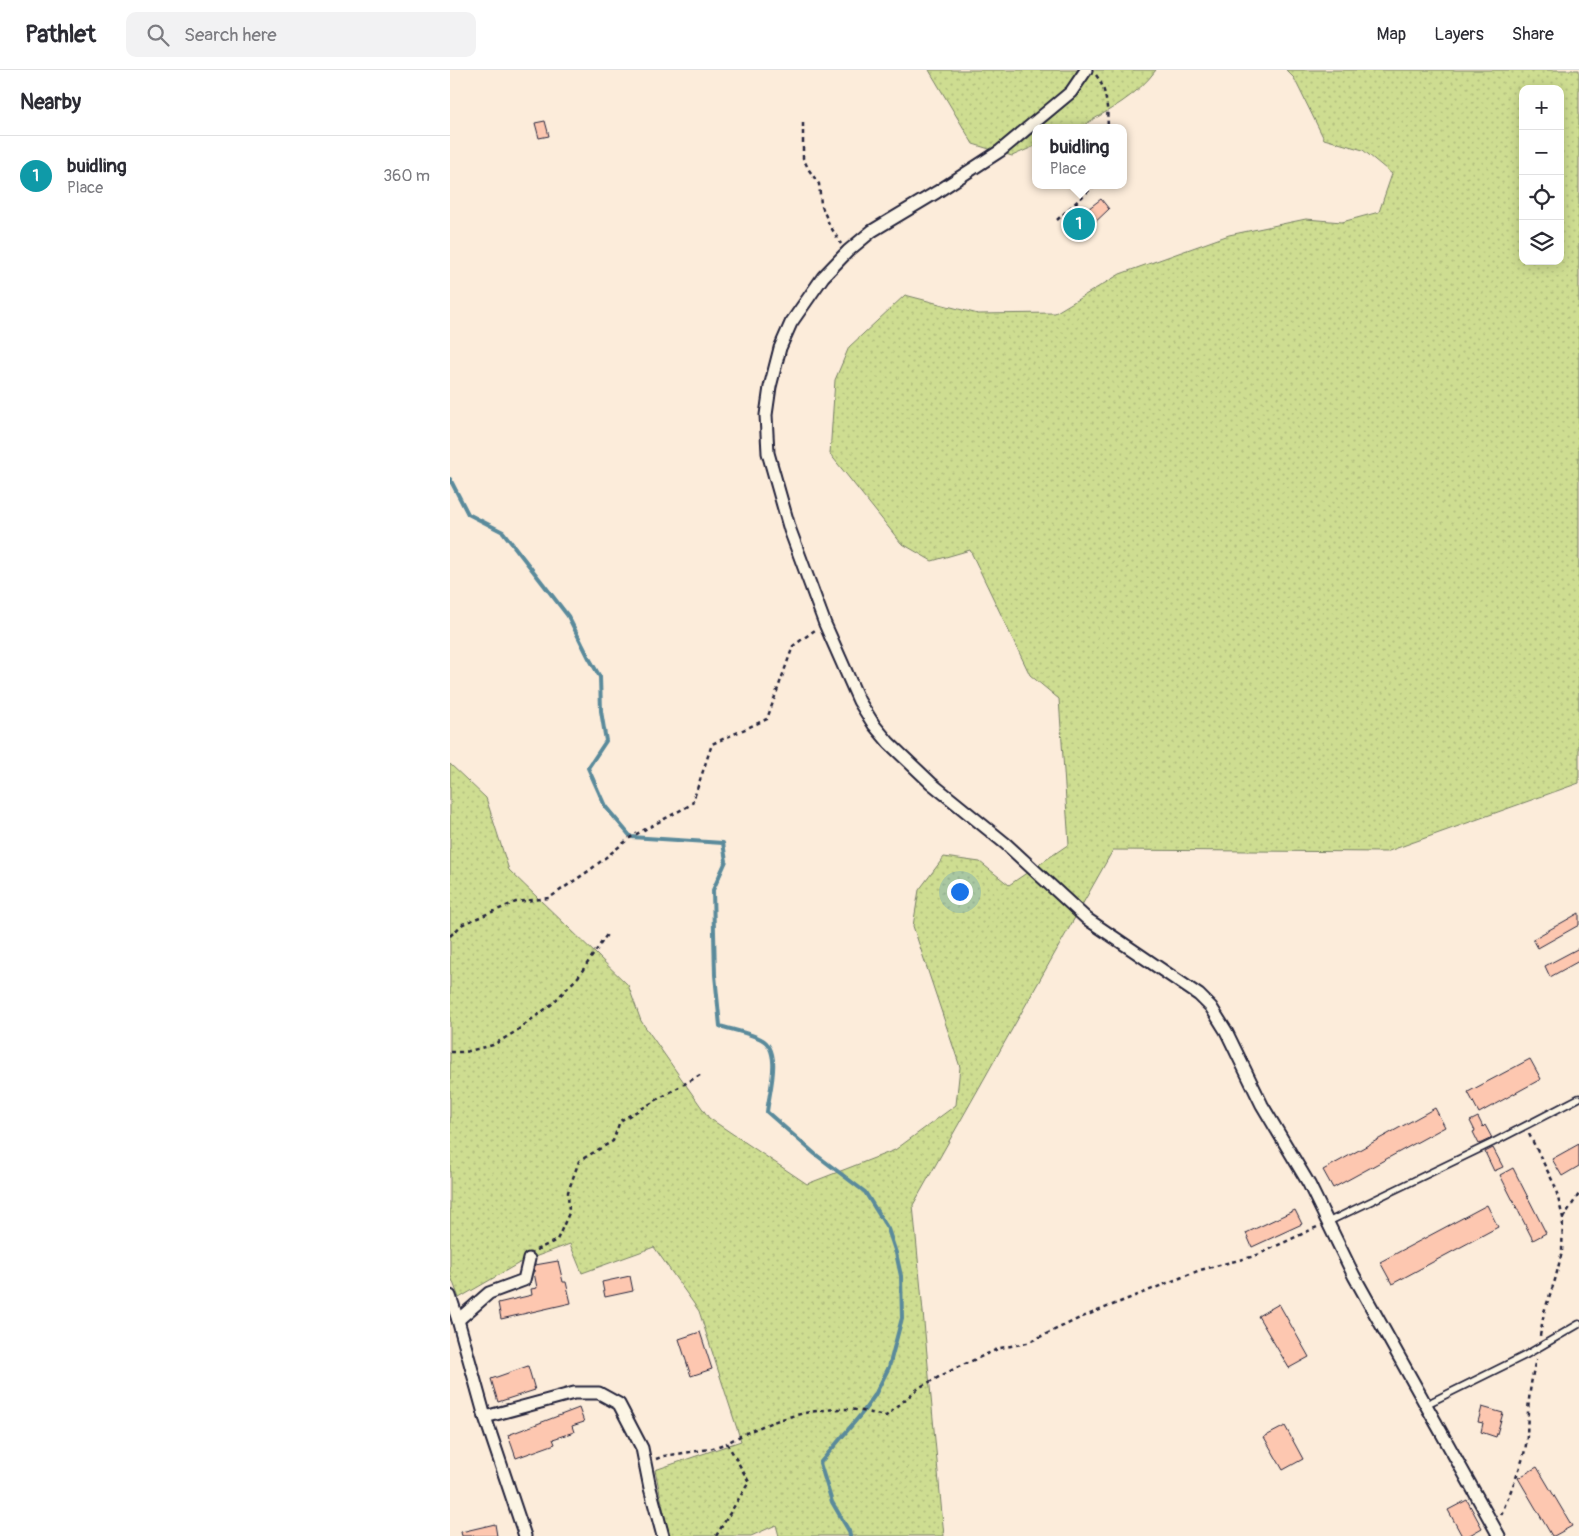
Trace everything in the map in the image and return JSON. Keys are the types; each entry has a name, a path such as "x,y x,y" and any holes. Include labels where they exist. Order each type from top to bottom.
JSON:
{"street":[{"path":"1086,70 1071,92 1000,150 937,192 872,231 848,251 823,277 791,323 780,348 770,387 766,415 768,453 790,530 824,624 859,701 874,724 890,744 931,783 1006,844 1087,918 1199,995 1210,1007 1226,1030 1262,1105 1309,1184 1354,1276 1497,1532"},
{"path":"458,1320 489,1293 524,1280 529,1259"},
{"path":"450,1296 485,1417 525,1536"},
{"path":"485,1417 574,1393 599,1393 619,1404 642,1448 650,1488 663,1536"}],"lane":[{"path":"1328,1222 1492,1143 1579,1098"},
{"path":"1427,1404 1524,1356 1579,1324"}],"path":[{"path":"1092,70 1099,80 1107,100 1108,124"},
{"path":"803,122 803,158 808,170 819,184 821,204 829,224 840,243 848,251"},
{"path":"1057,220 1091,189"},
{"path":"450,936 463,924 516,902 549,898 590,870 630,837 692,804 712,744 767,719 793,646 824,624"},
{"path":"450,1052 465,1052 493,1045 515,1032 552,1004 578,977 608,933"},
{"path":"529,1259 538,1249 557,1240 569,1213 568,1192 579,1160 613,1141 620,1122 700,1075"},
{"path":"1497,1532 1524,1454 1528,1429 1530,1386 1544,1312 1562,1252 1563,1218 1555,1186 1525,1126"},
{"path":"1563,1218 1579,1194"},
{"path":"651,1461 664,1456 710,1449 727,1443 752,1429 782,1419 814,1412 846,1409 886,1416 920,1387 992,1351 1027,1342 1080,1318 1200,1270 1255,1256 1328,1222"},
{"path":"716,1536 749,1482 727,1443"}],"green space":[{"path":"929,70 1156,70 1131,95 1085,124 1032,124 1032,147 1012,156 973,144"},
{"path":"1286,70 1579,70 1579,783 1386,852 1113,850 913,1205 944,1536 779,1536 776,1525 751,1536 669,1536 655,1470 741,1441 699,1311 654,1247 582,1273 570,1244 521,1262 459,1298 450,1274 450,764 486,798 509,870 628,985 641,1021 709,1118 807,1184 895,1150 956,1105 960,1067 913,926 919,890 944,857 980,862 1009,885 1069,844 1059,699 1030,675 970,550 932,561 901,543 830,454 835,380 849,347 905,295 978,314 1055,313 1120,274 1229,235 1306,219 1342,222 1379,212 1392,174 1363,150 1324,139 1294,78"}],"building":[{"path":"545,121 549,136 539,138 535,123"},
{"path":"1101,199 1109,209 1089,228 1080,232 1069,219 1080,215"},
{"path":"1579,913 1579,925 1538,948 1533,939"},
{"path":"1579,948 1579,961 1550,977 1545,966"},
{"path":"1530,1059 1541,1079 1479,1113 1468,1092"},
{"path":"1435,1108 1445,1127 1333,1188 1323,1170"},
{"path":"1478,1117 1492,1138 1479,1144 1470,1121"},
{"path":"1579,1144 1579,1166 1562,1176 1552,1159"},
{"path":"1493,1148 1503,1167 1494,1171 1485,1152"},
{"path":"1513,1168 1546,1233 1533,1240 1500,1175"},
{"path":"1487,1205 1498,1227 1392,1284 1380,1262"},
{"path":"1295,1210 1302,1224 1252,1247 1246,1233"},
{"path":"558,1261 571,1303 501,1319 498,1303 532,1295 531,1289 537,1288 534,1272 535,1265"},
{"path":"630,1276 633,1291 605,1297 602,1282"},
{"path":"1279,1304 1309,1357 1289,1368 1258,1316"},
{"path":"700,1332 712,1369 691,1376 679,1339"},
{"path":"528,1366 535,1390 498,1402 491,1379"},
{"path":"1482,1407 1503,1413 1496,1437 1481,1432 1483,1423 1478,1422"},
{"path":"579,1408 584,1422 572,1426 574,1432 553,1439 555,1444 516,1458 508,1435"},
{"path":"1285,1426 1303,1459 1283,1470 1264,1437"},
{"path":"1537,1467 1572,1526 1554,1536 1552,1536 1518,1478"},
{"path":"1467,1500 1482,1528 1468,1536 1462,1536 1448,1510"},
{"path":"495,1524 497,1536 462,1536 461,1532"}],"waterway":[{"path":"450,479 468,514 503,532 568,616 600,677 601,711 606,741 588,768 605,806 631,837 723,843 726,861 713,890 715,975 720,1026 746,1033 768,1044 772,1052 773,1072 767,1112 815,1154 865,1192 888,1229 901,1276 902,1318 889,1367 875,1395 863,1412 820,1463 832,1502 850,1536"}],"place":[{"name":"buidling","path":"1079,224"}]}
